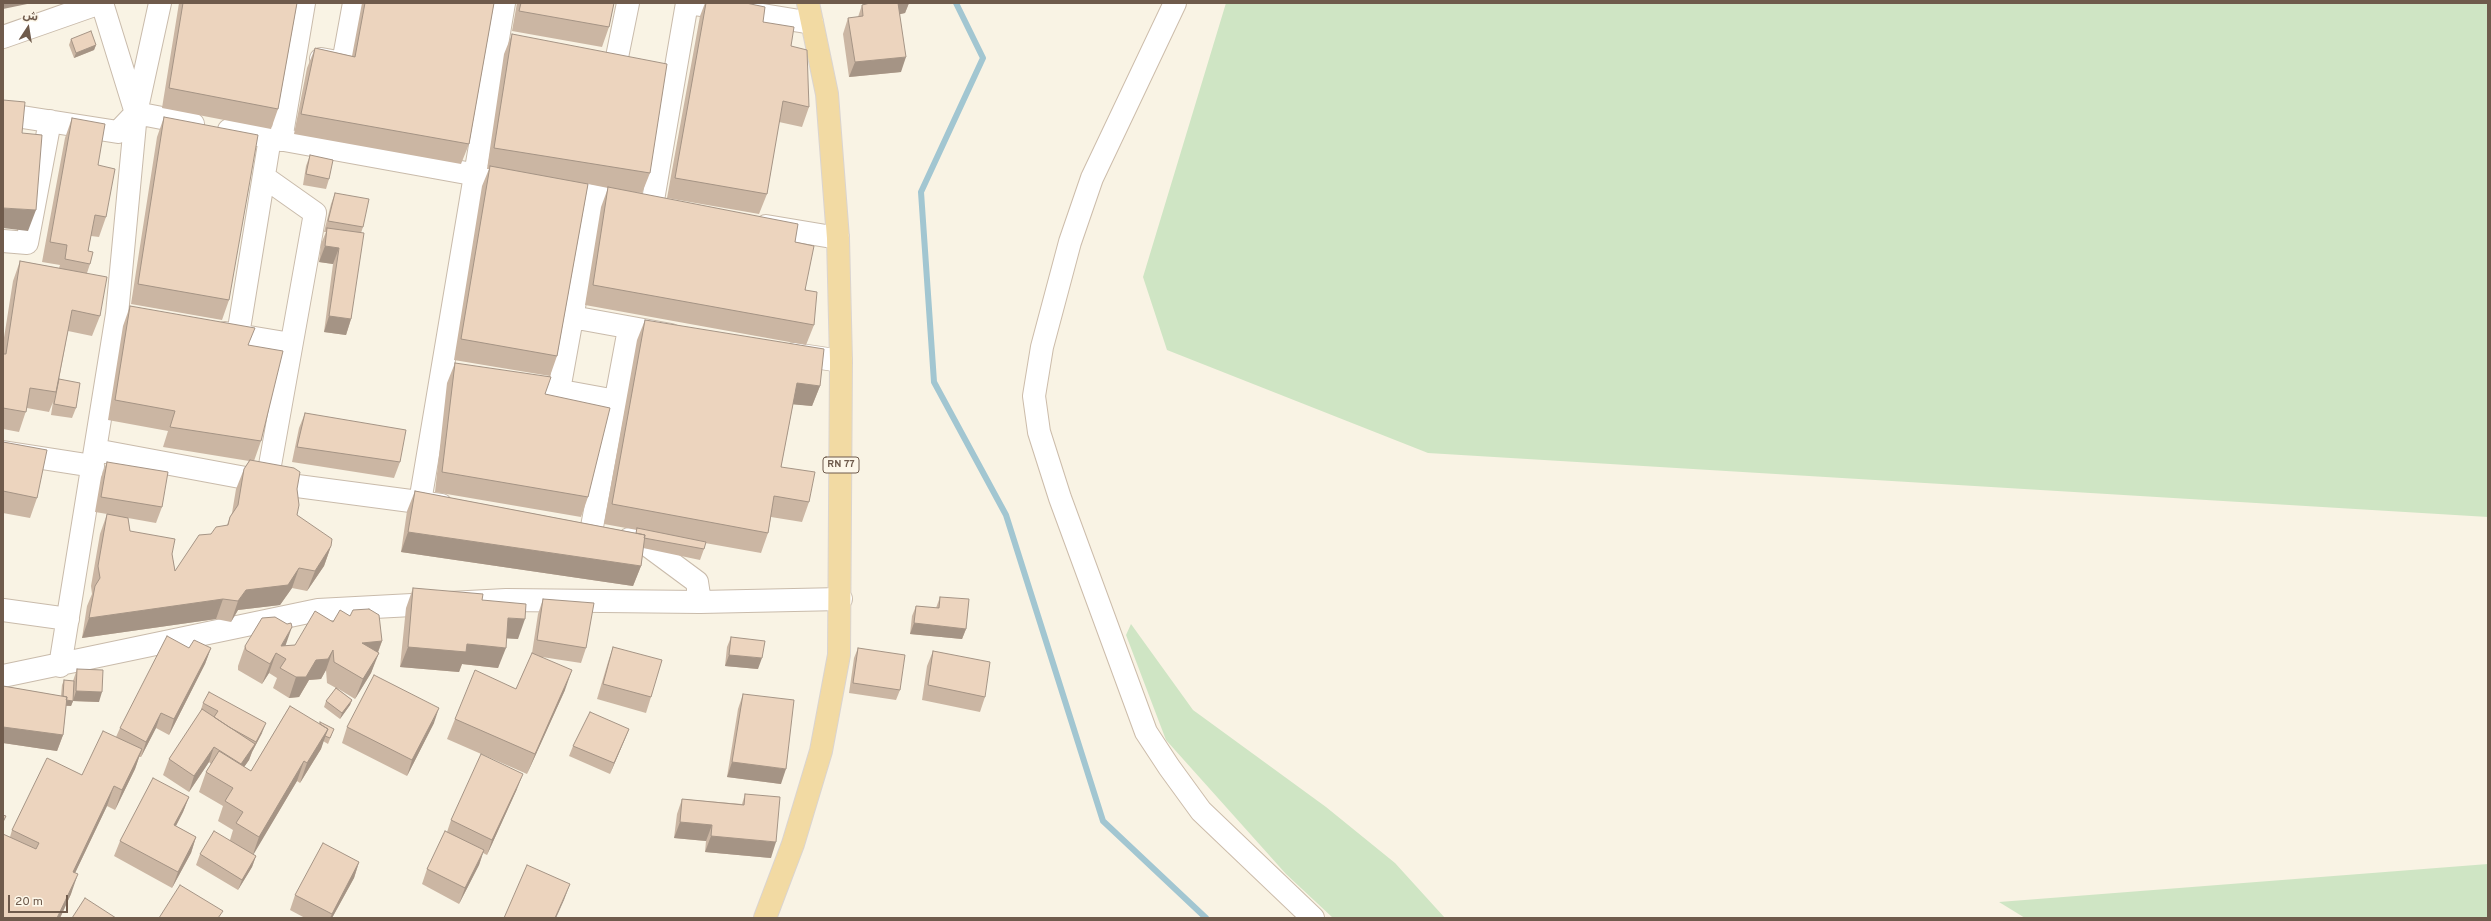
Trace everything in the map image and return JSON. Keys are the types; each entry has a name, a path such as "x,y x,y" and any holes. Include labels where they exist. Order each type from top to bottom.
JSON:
{"main road":[{"name":"RN 77","path":"765,918 793,844 821,751 839,655 841,599 841,361 838,238 827,94 810,13"}],"street":[{"path":"3,37 101,3 136,113"},
{"path":"60,666 117,314 136,113 160,3"},
{"path":"238,335 264,177 276,139 295,55 304,3"},
{"path":"295,55 343,63 354,3"},
{"path":"420,502 504,3"},
{"path":"616,62 628,3"},
{"path":"652,206 674,73 688,3 810,13"},
{"path":"1175,3 1092,178 1070,242 1042,347 1034,396 1038,432 1060,498 1146,732 1201,812 1313,918"},
{"path":"498,39 520,44"},
{"path":"594,58 674,73"},
{"path":"3,114 118,132 136,113"},
{"path":"136,113 676,210"},
{"path":"3,241 27,243 50,121"},
{"path":"264,177 315,213 267,482"},
{"path":"559,390 594,196"},
{"path":"745,222 838,238"},
{"path":"117,314 140,318"},
{"path":"572,317 629,329 692,338"},
{"path":"591,532 629,329"},
{"path":"208,330 291,344"},
{"path":"770,350 841,361"},
{"path":"442,368 465,372"},
{"path":"528,384 616,401"},
{"path":"3,452 94,458 459,508"},
{"path":"568,528 643,542 696,582 700,602"},
{"path":"3,676 60,666 318,610 506,600 700,602 841,599"},
{"path":"3,610 68,619"}],"green space":[{"path":"1226,3 2488,3 2488,517 1428,453 1167,350 1143,277"},
{"path":"1131,624 1193,710 1326,807 1395,863 1445,918 1333,918 1286,874 1166,740 1126,635"},
{"path":"2488,864 2488,918 2025,918 1999,902"}],"building":[{"path":"183,3 297,3 278,109 169,88"},
{"path":"365,3 494,3 469,144 301,114 315,48 355,57"},
{"path":"521,3 614,3 609,27 519,11"},
{"path":"706,3 746,3 765,7 763,22 794,27 791,46 807,50 809,107 783,101 767,194 675,178"},
{"path":"870,3 898,3 906,57 855,62 848,18 863,16 862,5"},
{"path":"91,31 96,45 76,53 71,39"},
{"path":"512,34 667,64 650,173 494,148"},
{"path":"3,100 25,102 22,133 42,135 36,210 3,208"},
{"path":"164,117 258,135 229,300 138,284"},
{"path":"72,118 105,124 98,165 115,169 106,217 95,215 88,251 93,252 90,264 65,259 67,245 50,242"},
{"path":"310,155 333,160 329,179 306,174"},
{"path":"490,166 588,184 557,356 461,339"},
{"path":"608,187 798,224 795,242 814,246 805,290 817,292 814,325 593,285"},
{"path":"335,193 369,199 363,227 328,221"},
{"path":"327,228 364,233 351,319 329,316 339,248 325,246"},
{"path":"20,261 107,277 100,316 72,310 56,392 30,388 26,412 3,408 3,354 6,354"},
{"path":"130,306 255,328 248,345 283,351 261,441 170,427 175,411 115,400"},
{"path":"645,320 824,349 820,386 797,383 781,467 815,472 809,502 774,496 768,533 612,504"},
{"path":"455,363 551,377 545,394 610,408 588,497 442,472"},
{"path":"59,379 80,383 76,408 54,404"},
{"path":"305,413 406,430 400,462 297,447"},
{"path":"3,442 47,450 37,498 3,491"},
{"path":"250,460 294,468 300,472 297,489 299,505 297,515 332,539 331,546 315,571 299,568 288,585 246,590 238,601 223,599 89,618 95,586 100,578 98,566 107,514 128,518 130,531 175,539 172,554 175,571 199,535 211,534 216,527 228,525 230,517 238,505 244,469"},
{"path":"107,462 168,472 162,507 101,497"},
{"path":"415,491 645,535 641,566 408,532"},
{"path":"637,528 706,542 704,549 644,538 645,535 636,533"},
{"path":"413,588 483,594 482,600 526,604 525,619 508,618 506,648 467,644 466,652 408,647"},
{"path":"940,597 969,599 966,629 914,623 916,606 939,608"},
{"path":"543,599 594,603 586,648 537,640"},
{"path":"369,609 379,615 382,641 362,643 379,653 363,679 334,662 333,650 328,659 316,660 306,677 296,677 280,668 286,659 276,653 270,664 246,650 245,646 262,618 275,617 287,624 291,623 292,627 281,646 295,645 315,611 333,622 340,610 350,616 353,610"},
{"path":"167,636 189,648 194,640 211,648 174,719 161,713 146,742 120,728"},
{"path":"731,637 765,641 762,658 729,655"},
{"path":"613,647 662,660 651,697 603,684"},
{"path":"858,648 905,655 900,690 853,683"},
{"path":"933,651 990,662 985,697 928,685"},
{"path":"532,653 572,670 535,754 455,719 475,670 516,689"},
{"path":"77,669 103,670 102,692 76,691"},
{"path":"374,675 439,708 412,760 347,727"},
{"path":"64,680 74,681 73,701 66,700 67,697 63,696"},
{"path":"3,686 67,697 63,735 3,727"},
{"path":"336,688 352,700 342,713 326,701"},
{"path":"209,692 266,723 256,742 214,717 218,711 203,703"},
{"path":"743,694 794,700 786,769 732,762"},
{"path":"290,706 328,729 307,763 304,761 259,837 236,823 243,812 225,801 233,788 206,772 219,751 251,771"},
{"path":"202,709 255,744 241,764 214,747 194,776 169,759"},
{"path":"590,712 629,729 614,763 573,746"},
{"path":"320,722 334,729 330,738 325,736 328,729 320,724"},
{"path":"103,731 142,749 122,790 114,786 73,872 78,874 57,918 4,918 3,834 36,849 39,843 12,830 47,758 82,775"},
{"path":"481,754 523,774 492,840 451,820"},
{"path":"153,778 189,797 174,825 196,837 178,872 120,841"},
{"path":"745,794 780,797 776,842 711,836 712,825 680,822 682,799 744,805"},
{"path":"3,815 6,816 3,822"},
{"path":"214,831 256,856 242,880 200,854"},
{"path":"445,831 484,850 465,888 427,869"},
{"path":"323,843 359,862 332,914 295,895"},
{"path":"527,865 570,884 555,918 504,918"},
{"path":"180,885 223,911 218,918 159,918"},
{"path":"85,898 116,918 72,918"}],"waterway":[{"path":"956,3 983,58 921,192 934,382 1006,515 1103,821 1206,918"}]}
